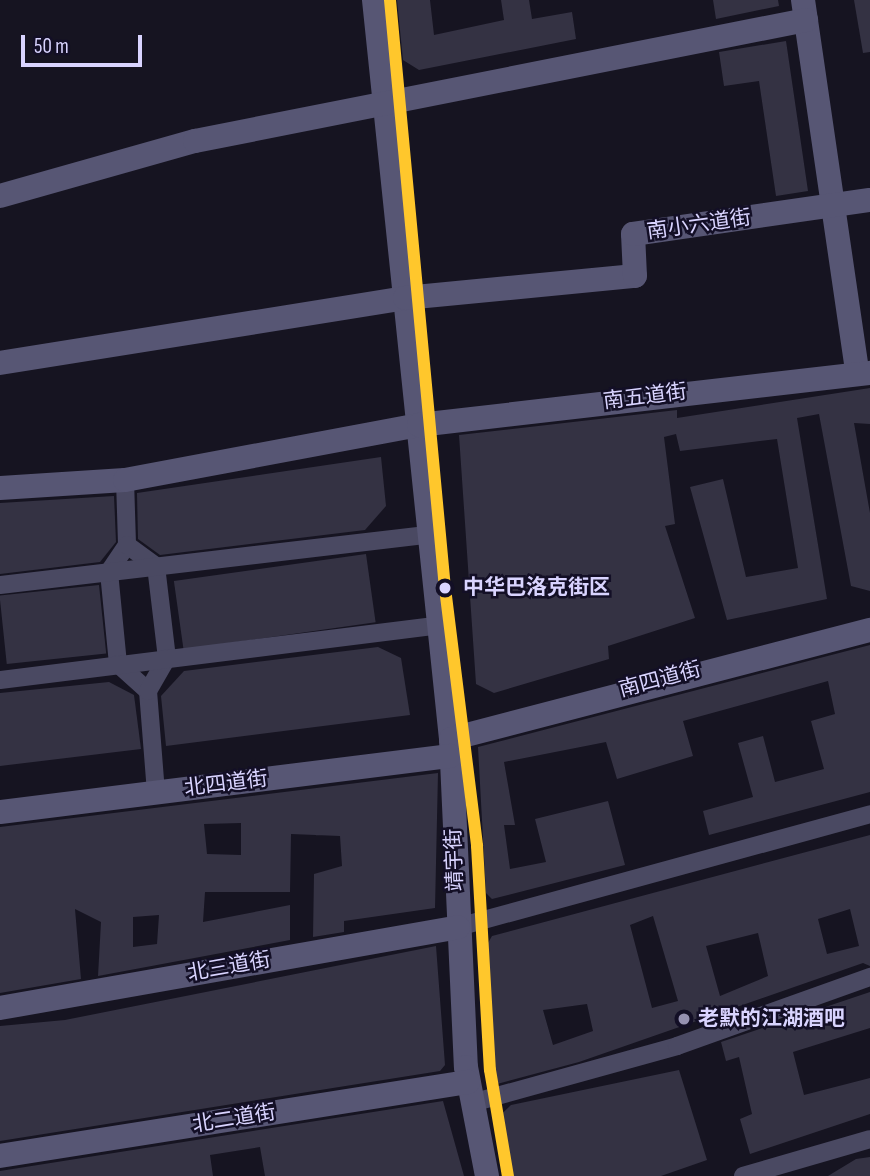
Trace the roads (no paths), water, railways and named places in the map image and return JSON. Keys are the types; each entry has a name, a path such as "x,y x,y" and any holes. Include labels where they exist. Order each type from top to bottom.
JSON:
{"street":[{"name":"靖宇街","path":"374,0 451,747 458,927 470,1092 487,1176"},
{"path":"0,196 195,141 385,103 804,10 864,372"},
{"name":"南小六道街","path":"405,298 635,276 633,234 870,200"},
{"path":"0,363 405,298"},
{"name":"南五道街","path":"0,488 125,480 419,425 864,372"},
{"path":"125,480 127,545 109,572 118,664 148,691"},
{"path":"0,585 431,535"},
{"path":"127,545 156,566 167,658 148,691 156,792"},
{"path":"0,680 439,625"},
{"name":"南四道街","path":"451,747 870,630"},
{"name":"北四道街","path":"0,812 156,792 451,747"},
{"path":"458,927 870,814"},
{"name":"北三道街","path":"0,1008 458,927"},
{"path":"470,1092 677,1046 870,977"},
{"name":"北二道街","path":"0,1156 470,1092"},
{"path":"743,1176 772,1172 870,1139"}],"place":[{"name":"中华巴洛克街区","path":"445,588"},
{"name":"老默的江湖酒吧","path":"684,1019"}]}
